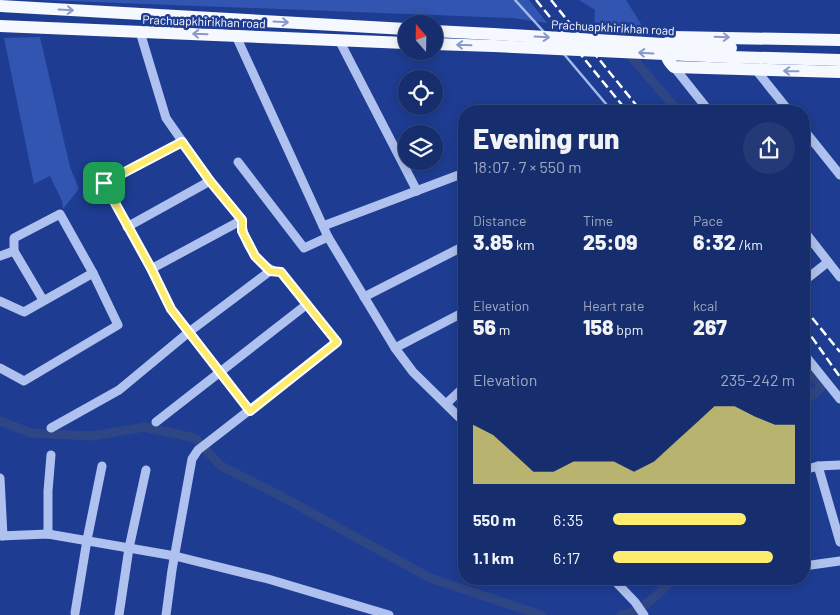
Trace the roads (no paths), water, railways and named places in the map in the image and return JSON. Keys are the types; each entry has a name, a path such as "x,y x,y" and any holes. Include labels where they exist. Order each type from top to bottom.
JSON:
{"main road":[{"name":"Prachuapkhirikhan road","path":"0,6 398,29"},
{"name":"Prachuapkhirikhan road","path":"0,26 398,43"},
{"name":"Prachuapkhirikhan road","path":"443,32 493,40 730,52"},
{"path":"840,40 673,36 666,45 667,60 674,67 840,72"},
{"name":"Prachuapkhirikhan road","path":"443,43 493,40"},
{"path":"730,52 745,50 840,52"},
{"path":"730,52 840,60"}],"street":[{"path":"140,32 166,118 210,181 242,220 242,231 255,256 270,271 281,272 337,342 198,450 192,460 166,615"},
{"path":"236,36 328,237 395,348 413,372 458,416"},
{"path":"339,40 417,191"},
{"path":"674,67 704,105"},
{"path":"756,70 784,105"},
{"path":"810,138 840,175"},
{"path":"182,142 104,183 151,268 171,309 250,411"},
{"path":"238,162 304,248 328,237"},
{"path":"323,226 458,175"},
{"path":"127,227 210,181"},
{"path":"0,368 24,381 118,325 93,273 60,214 14,238 14,251 43,300"},
{"path":"151,268 242,220"},
{"path":"810,239 840,277"},
{"path":"364,297 458,249"},
{"path":"0,256 14,251"},
{"path":"810,277 830,265 840,262"},
{"path":"51,428 119,390 189,332 270,271"},
{"path":"0,302 24,312 93,273"},
{"path":"156,422 306,305"},
{"path":"395,348 458,315"},
{"path":"810,362 840,399"},
{"path":"446,404 458,393"},
{"path":"48,534 48,491 51,455"},
{"path":"810,468 840,465"},
{"path":"75,613 102,466"},
{"path":"818,466 840,542"},
{"path":"120,615 129,548 146,470"},
{"path":"0,478 1,536 48,534 175,556 268,579 389,615"},
{"path":"810,565 840,561"},
{"path":"619,585 644,615"}],"waterway":[{"path":"515,0 544,32"},
{"path":"610,32 673,105"},
{"path":"563,53 607,105"},
{"path":"810,372 822,387 810,397"},
{"path":"0,421 31,433 93,436 144,427 195,438 221,466 279,495 430,578 541,615"},
{"path":"621,615 637,610 668,585"}],"railway":[{"path":"536,0 622,105"},
{"path":"551,0 636,105"},
{"path":"810,315 840,352"},
{"path":"810,334 840,377"}]}
